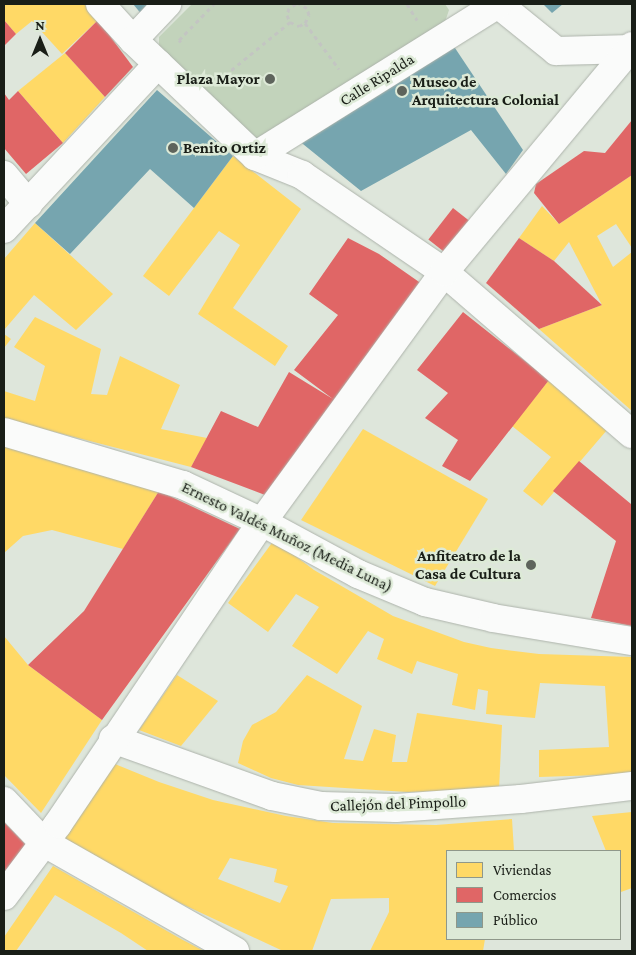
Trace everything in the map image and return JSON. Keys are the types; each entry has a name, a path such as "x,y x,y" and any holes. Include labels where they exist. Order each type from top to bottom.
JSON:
{"street":[{"path":"100,4 132,40 255,156 302,174 444,272 632,434"},
{"path":"132,40 168,4"},
{"path":"498,4 556,51 631,48"},
{"name":"Calle Ripalda","path":"255,156 498,4"},
{"path":"4,896 262,522 444,272 631,48"},
{"path":"4,229 158,64"},
{"path":"4,175 28,204"},
{"name":"Ernesto Valdés Muñoz (Media Luna)","path":"4,432 183,485 262,522 358,574 425,602 493,618 632,641"},
{"name":"Callejón del Pimpollo","path":"114,739 272,796 321,806 396,808 521,799 632,786"},
{"path":"4,801 43,842 235,951"}],"path":[{"path":"185,47 179,40 214,4"},
{"path":"298,4 307,8 309,14 304,24 299,26 290,22 287,15 291,5 298,4"},
{"path":"307,8 312,4"},
{"path":"407,4 417,20 410,25"},
{"path":"214,84 290,22"},
{"path":"304,24 344,76"},
{"path":"332,76 348,66"},
{"path":"212,73 226,86"}],"green space":[{"name":"Plaza Mayor","path":"192,4 445,4 449,10 445,22 268,139 256,139 159,50 159,37"}],"building: Viviendas":[{"path":"4,4 84,4 98,20 62,54 32,21 16,34 4,20"},
{"path":"65,53 105,97 63,143 18,91"},
{"path":"233,156 301,209 233,308 288,346 275,366 198,314 240,245 219,231 169,296 143,276"},
{"path":"632,175 632,248 616,224 597,236 613,267 632,252 632,411 539,329 602,305 569,242 554,261 519,238 542,206 559,224"},
{"path":"35,223 113,294 76,330 34,295 4,330 4,259"},
{"path":"35,317 101,349 91,394 107,395 120,356 180,385 161,429 207,438 191,467 4,419 4,391 35,401 45,366 14,347"},
{"path":"4,334 11,339 4,348"},
{"path":"549,380 607,430 542,506 523,491 551,457 512,426"},
{"path":"363,429 488,499 435,586 301,520"},
{"path":"4,443 159,491 123,549 52,530 23,536 4,553"},
{"path":"274,540 314,570 393,616 464,642 491,648 539,654 632,657 632,774 539,777 539,750 609,747 605,686 540,683 535,718 486,714 488,691 478,689 475,710 452,705 458,674 417,661 412,674 377,659 384,639 368,631 337,674 292,646 319,607 296,594 268,632 228,603"},
{"path":"4,636 28,665 102,720 41,813 4,775"},
{"path":"177,675 218,701 181,746 139,730"},
{"path":"307,675 362,706 344,759 363,761 374,729 396,735 392,762 407,762 417,713 502,725 499,790 407,792 298,785 271,778 238,763 243,741 252,725 276,712"},
{"path":"110,762 159,782 213,800 286,816 333,823 436,825 512,819 514,850 446,850 446,940 485,940 483,951 370,951 389,912 389,898 331,899 312,951 283,951 167,897 61,839","holes":["230,858 277,869 274,882 288,886 280,903 218,879"]},
{"path":"632,812 632,888 621,892 621,850 606,850 592,816"},
{"path":"53,866 204,951 148,951 55,895 16,951 4,951 4,937"}],"building: Comercios":[{"path":"4,20 16,34 4,46"},
{"path":"98,20 133,67 105,97 65,53"},
{"path":"18,91 63,143 26,174 4,148 4,93 9,100"},
{"path":"632,120 632,175 559,224 534,193 536,184 584,151 605,153"},
{"path":"453,208 471,222 446,254 428,240"},
{"path":"348,238 379,254 422,284 265,495 191,467 221,411 258,427 289,372 333,399 294,370 338,315 309,294"},
{"path":"519,238 554,261 602,305 539,329 486,283"},
{"path":"463,312 549,380 470,481 442,466 458,440 425,418 448,393 417,370"},
{"path":"579,461 631,504 632,502 632,626 591,618 616,541 553,491"},
{"path":"159,491 240,529 102,720 28,665 84,611"},
{"path":"4,822 27,846 4,875"}],"building: Público":[{"path":"133,4 154,4 143,16"},
{"path":"543,4 563,4 552,13"},
{"path":"451,42 523,150 506,174 471,130 361,191 298,140"},
{"path":"157,90 233,156 194,208 150,169 70,254 35,223"}],"place":[{"name":"Plaza Mayor","path":"270,79"},
{"name":"Museo de Arquitectura Colonial","path":"402,91"},
{"name":"Benito Ortiz","path":"173,148"},
{"name":"Anfiteatro de la Casa de Cultura","path":"531,565"}]}
